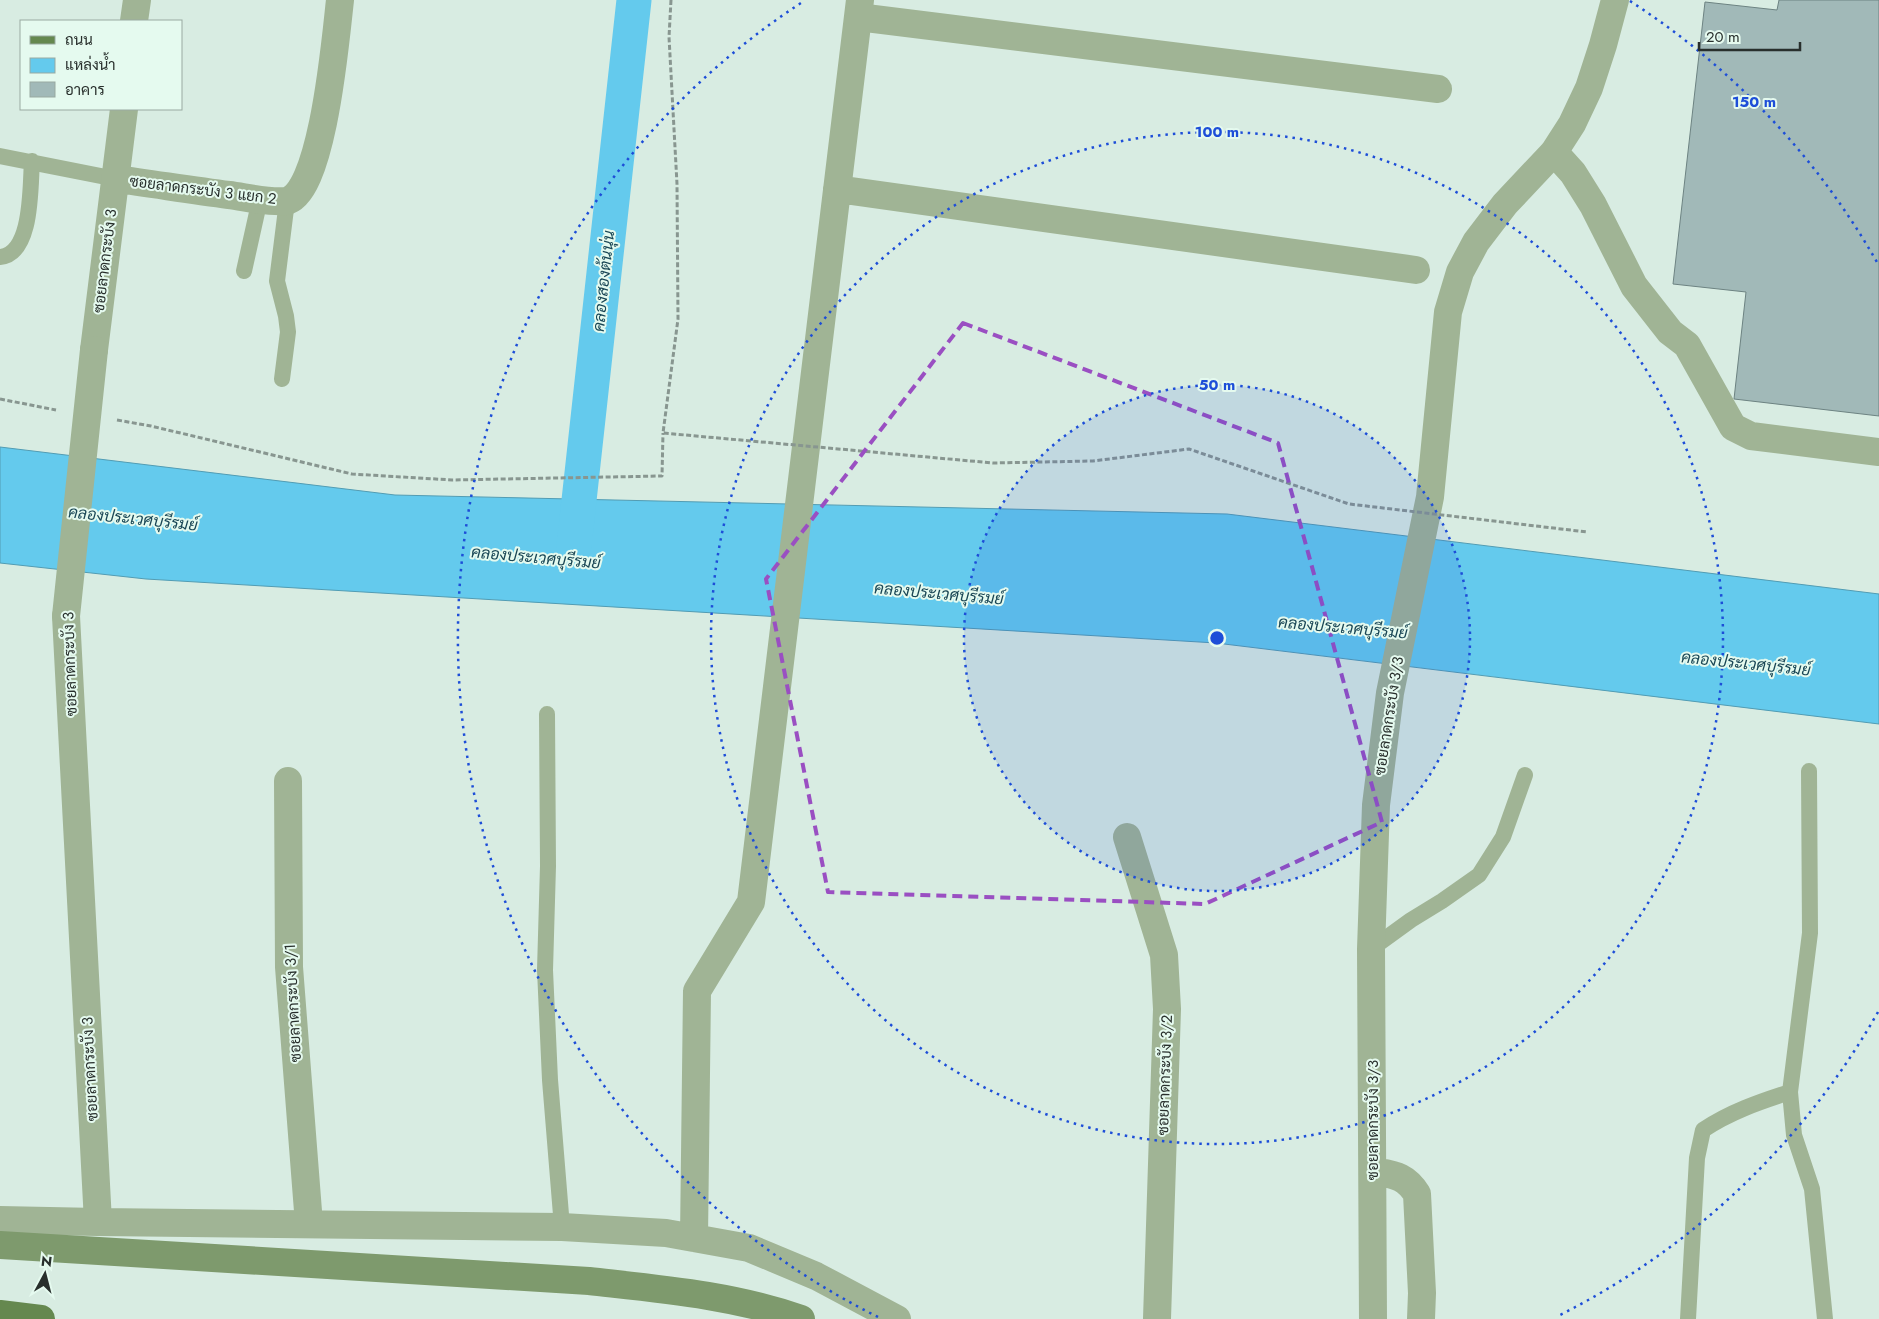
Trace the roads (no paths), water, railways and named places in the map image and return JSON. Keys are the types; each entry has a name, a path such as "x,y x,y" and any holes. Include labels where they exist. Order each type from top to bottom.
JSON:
{"main road":[{"path":"0,1245 589,1281 685,1292 775,1310 800,1319"},
{"path":"0,1314 41,1319"}],"street":[{"path":"134,20 137,0"},
{"name":"ซอยลาดกระบัง 3 แยก 2","path":"116,179 260,200 287,201 298,193 306,182 313,162 325,115 340,0"},
{"name":"ซอยลาดกระบัง 3/3","path":"1373,1319 1372,949 1376,805 1390,693 1430,497 1448,312 1460,272 1476,242 1505,204 1554,152 1572,124 1589,88 1615,0"},
{"path":"694,1238 697,991 751,902 859,8 1438,89"},
{"name":"ซอยลาดกระบัง 3","path":"98,1222 66,616 94,350 124,110"},
{"path":"1554,152 1573,174 1593,205 1634,286 1670,332 1687,345 1733,427 1751,436 1879,452"},
{"path":"837,189 1416,270"},
{"name":"ซอยลาดกระบัง 3/1","path":"288,781 289,967 309,1224"},
{"name":"ซอยลาดกระบัง 3/2","path":"1127,837 1164,955 1167,1009 1157,1319"},
{"path":"1373,1171 1399,1176 1410,1183 1417,1194 1422,1293 1421,1319"},
{"path":"0,1220 562,1226 666,1233 749,1248 816,1276 897,1319"}],"lane":[{"path":"0,156 116,179"},
{"path":"0,257 6,256 17,247 24,236 28,215 32,161"},
{"path":"244,271 260,200"},
{"path":"282,379 288,332 277,281 287,201"},
{"path":"547,714 548,866 545,970 550,1080 562,1226"},
{"path":"1809,771 1810,933 1790,1092 1794,1135 1812,1189 1825,1319"},
{"path":"1372,949 1479,876 1503,837 1525,774"},
{"path":"1688,1319 1696,1167 1703,1130 1746,1106 1790,1092"}],"water":[{"name":"คลองประเวศบุรีรมย์","path":"0,447 395,495 1227,514 1879,594 1879,724 1216,643 146,579 0,563"}],"waterway":[{"name":"คลองสองต้นนุ่น","path":"574,546 634,0"}]}
